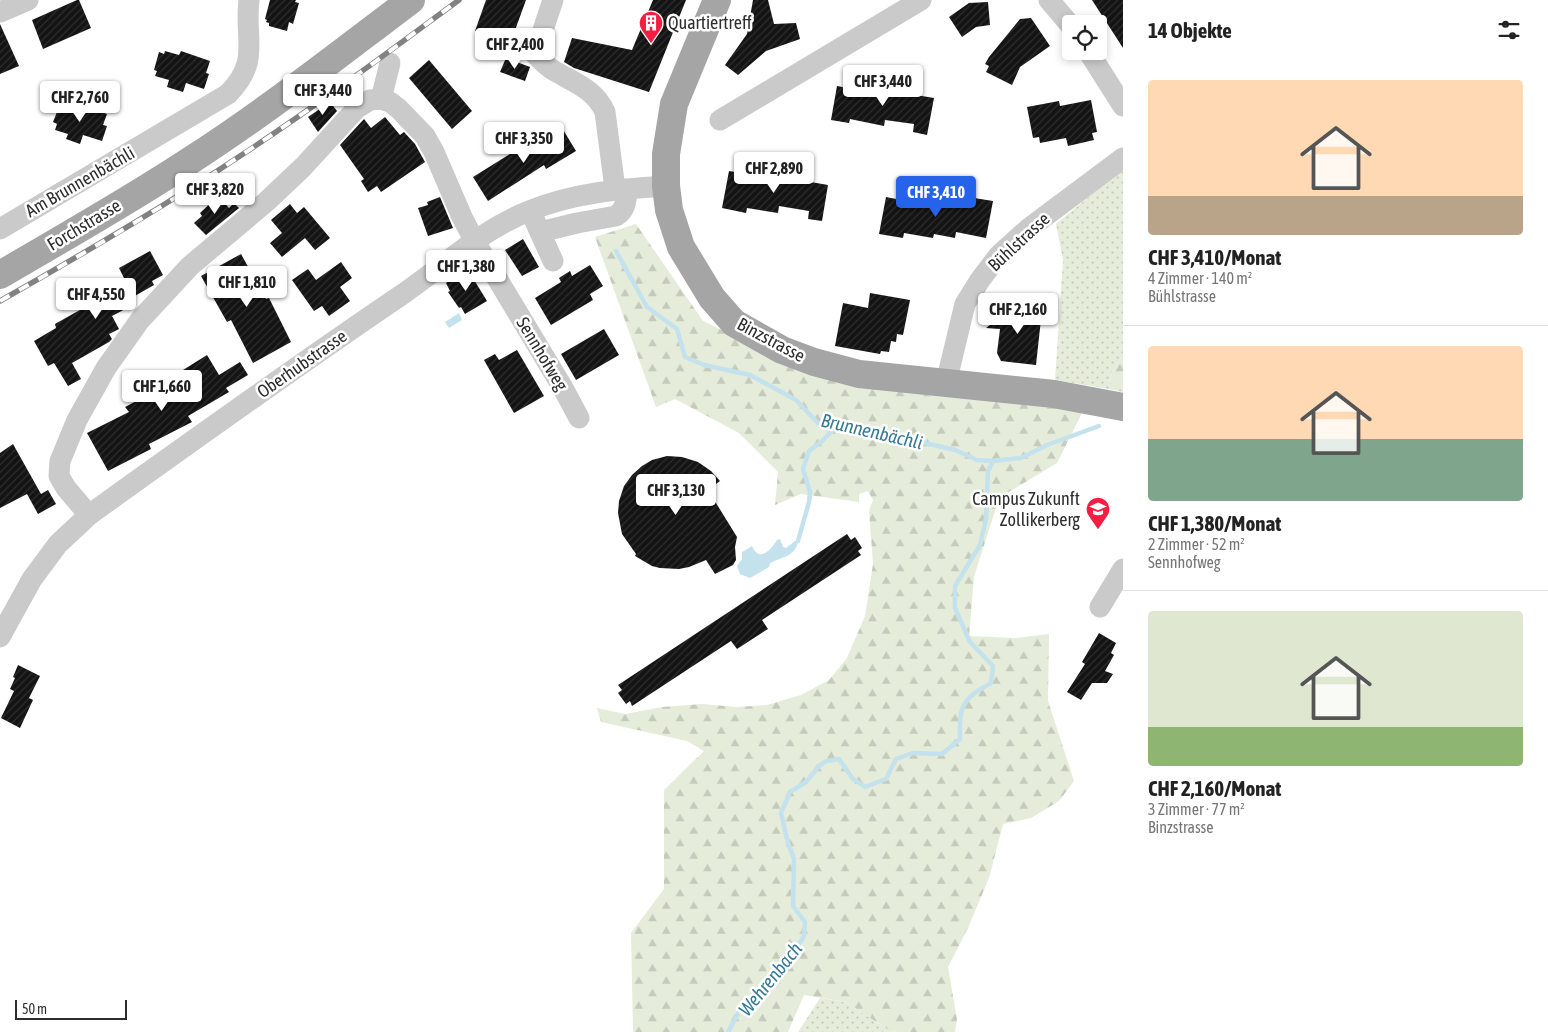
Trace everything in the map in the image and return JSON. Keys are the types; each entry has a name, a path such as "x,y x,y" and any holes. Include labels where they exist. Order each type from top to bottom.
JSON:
{"main road":[{"name":"Binzstrasse","path":"717,0 674,104 666,154 666,186 669,210 681,247 712,298 734,323 782,350 814,362 860,374 1054,394 1123,407"},
{"name":"Forchstrasse","path":"0,275 188,162 262,112 355,44 402,3"}],"street":[{"path":"0,12 28,0"},
{"name":"Am Brunnenbächli","path":"0,229 228,94 238,84 248,63 250,42 247,15 249,0"},
{"path":"540,232 616,216 621,213 627,198 621,189 605,112 602,106 594,94 585,87 550,69 535,54 553,0"},
{"path":"720,120 921,0"},
{"path":"1049,0 1062,15"},
{"path":"1094,60 1123,106"},
{"path":"88,515 66,488 59,476 60,461 77,420 106,368 140,320 190,266 266,202 303,167 357,108 370,100 381,100 390,63"},
{"name":"Sennhofweg","path":"381,100 390,102 399,109 425,136 474,240 563,388 578,418"},
{"name":"Bühlstrasse","path":"946,383 965,304 999,255 1028,229 1123,158"},
{"name":"Oberhubstrasse","path":"0,637 32,579 58,544 88,515 411,288 474,240 498,224 530,210 572,196 621,189 666,186"},
{"path":"530,210 553,261"},
{"path":"1100,608 1123,569"}],"green space":[{"path":"1123,168 1123,354 1112,372 1109,389 1055,380 1063,260 1056,224"},
{"path":"636,224 703,321 772,354 851,383 933,396 1040,403 1084,409 1057,463 999,498 974,577 969,636 1016,638 1049,634 1048,701 1074,781 1059,801 1031,818 1003,824 989,878 968,928 948,967 957,1019 955,1032 890,1031 846,1002 804,995 788,1032 633,1032 631,933 664,889 664,790 704,751 687,741 601,722 597,708 625,714 662,707 702,704 736,707 767,705 801,695 829,680 847,658 865,616 873,564 869,510 873,500 868,491 859,494 859,502 801,494 775,505 778,472 739,433 675,399 656,407 595,237"},
{"path":"1123,354 1123,392 1109,389 1112,372"},
{"path":"820,998 846,1002 890,1031 898,1032 798,1032"}],"water":[{"path":"459,313 462,320 449,328 445,322"},
{"path":"780,539 783,547 786,548 795,541 798,541 797,546 791,553 770,563 769,567 750,578 740,574 737,566 742,559 742,552 752,546 758,554 765,553"}],"building":[{"path":"79,0 91,28 43,49 32,20"},
{"path":"270,0 296,0 295,2 299,3 293,24 289,22 287,31 269,26 269,23 266,22 267,20 265,19"},
{"path":"486,0 526,0 510,44 475,31"},
{"name":"Quartiertreff","path":"653,0 686,0 649,92 574,68 564,62 572,38 632,50"},
{"path":"753,0 768,0 774,24 796,23 800,39 766,51 738,75 725,65 747,34"},
{"path":"1092,0 1123,0 1123,48 1107,23 1107,15 1102,15"},
{"path":"988,2 990,25 976,27 962,37 949,17 969,3"},
{"path":"1031,18 1050,46 1020,67 1012,85 986,72 989,66 985,64 989,57 1020,19"},
{"path":"0,24 19,66 0,74"},
{"path":"165,51 179,55 181,51 210,61 206,73 209,74 204,89 186,83 183,92 167,87 169,80 155,76 157,71 154,70 159,52 164,54"},
{"path":"506,58 530,67 525,81 500,72"},
{"path":"429,60 472,111 452,129 409,78"},
{"path":"891,84 905,86 904,93 934,98 927,135 913,132 914,124 885,120 884,126 850,119 849,123 831,120 837,86 858,90 859,88 871,90 872,85 890,89"},
{"path":"1091,100 1097,132 1092,133 1094,140 1068,146 1066,138 1040,143 1039,137 1033,138 1027,107 1059,101 1060,106"},
{"path":"330,102 337,111 318,132 308,117"},
{"path":"63,103 76,108 78,104 107,114 103,125 107,126 102,141 83,135 80,144 66,139 68,134 55,130 57,124 53,122 59,107 62,108"},
{"path":"385,117 400,135 404,132 415,144 425,162 381,192 377,186 368,192 361,181 364,179 340,145 364,119 371,128"},
{"path":"562,128 576,151 546,169 544,165 488,201 473,177 529,142 532,146"},
{"path":"729,171 764,177 765,172 784,176 785,172 800,174 799,180 828,185 822,221 808,219 809,211 779,206 778,213 747,208 746,213 722,208"},
{"path":"218,196 229,208 234,203 239,208 206,235 194,223 202,216 200,213"},
{"path":"440,197 453,228 428,236 418,208 428,205 427,202"},
{"path":"886,197 921,204 922,200 939,203 940,198 973,203 974,198 993,201 986,238 956,232 955,238 934,234 933,238 904,233 903,238 879,234"},
{"path":"290,204 297,213 304,207 330,238 315,250 305,238 282,257 270,243 282,233 271,220"},
{"path":"523,239 539,267 522,276 505,250"},
{"path":"150,251 163,275 152,281 154,285 126,301 129,307 112,316 119,329 109,334 112,339 109,342 72,363 81,379 68,386 54,363 48,366 34,341 56,328 55,324 119,288 116,282 124,278 119,268"},
{"path":"241,254 266,299 269,298 291,342 253,363 231,320 227,322 201,276"},
{"path":"341,262 352,278 340,287 350,301 329,316 322,306 314,311 292,280 308,269 316,280"},
{"path":"590,265 603,286 590,294 593,300 551,325 535,298 561,282 559,278 570,271 572,276"},
{"path":"468,270 487,301 465,314 448,292 450,291 446,283"},
{"path":"870,293 910,300 903,335 897,334 896,342 891,341 889,352 881,351 880,354 835,346 843,303 868,308"},
{"path":"1002,306 1042,310 1036,365 1001,361 997,353 1000,329 986,328 1000,317"},
{"path":"604,329 619,355 576,380 561,354"},
{"path":"517,350 544,396 514,413 484,360 495,354 499,360"},
{"path":"207,355 219,375 240,362 248,375 226,388 229,392 188,416 192,422 149,444 151,449 108,471 87,433 129,412 125,407 169,384 167,380"},
{"path":"13,444 41,494 48,490 56,504 38,514 27,494 0,508 0,453"},
{"path":"667,456 682,457 698,462 711,471 720,481 708,490 737,537 735,547 736,560 733,565 715,574 706,560 679,569 660,568 652,566 635,556 636,554 622,534 618,513 619,501 624,486 632,475 652,460"},
{"path":"847,534 851,540 855,537 862,548 858,551 861,555 762,620 768,629 737,649 731,641 632,706 630,701 626,704 618,693 622,690 618,685"},
{"path":"1099,633 1116,643 1111,653 1114,655 1105,671 1113,674 1107,683 1092,683 1081,700 1067,692 1085,664 1082,662"},
{"path":"18,665 40,676 29,698 33,700 20,728 1,718 14,691 10,689"}],"waterway":[{"name":"Brunnenbächli","path":"616,251 647,307 677,329 685,357 704,365 750,375 796,400 818,423 853,431 882,433 955,450 977,460 993,461"},
{"name":"Wehrenbach","path":"728,1032 739,1012 755,992 792,955 804,936 805,922 793,906 794,859 781,813 790,792 806,782 820,765 827,761 839,759 853,779 865,787 886,779 896,759 913,753 942,754 960,739 960,718 964,704 974,694 991,683 993,666 970,642 955,608 955,586 980,545 986,519 988,471 993,461 1021,458 1047,445 1099,426"},
{"path":"798,541 810,492 803,469 809,451 836,427"}],"railway":[{"path":"0,301 121,231 211,175 323,99 459,0"}],"place":[{"name":"Quartiertreff","path":"651,44"},
{"name":"Campus Zukunft Zollikerberg","path":"1098,530"}]}
